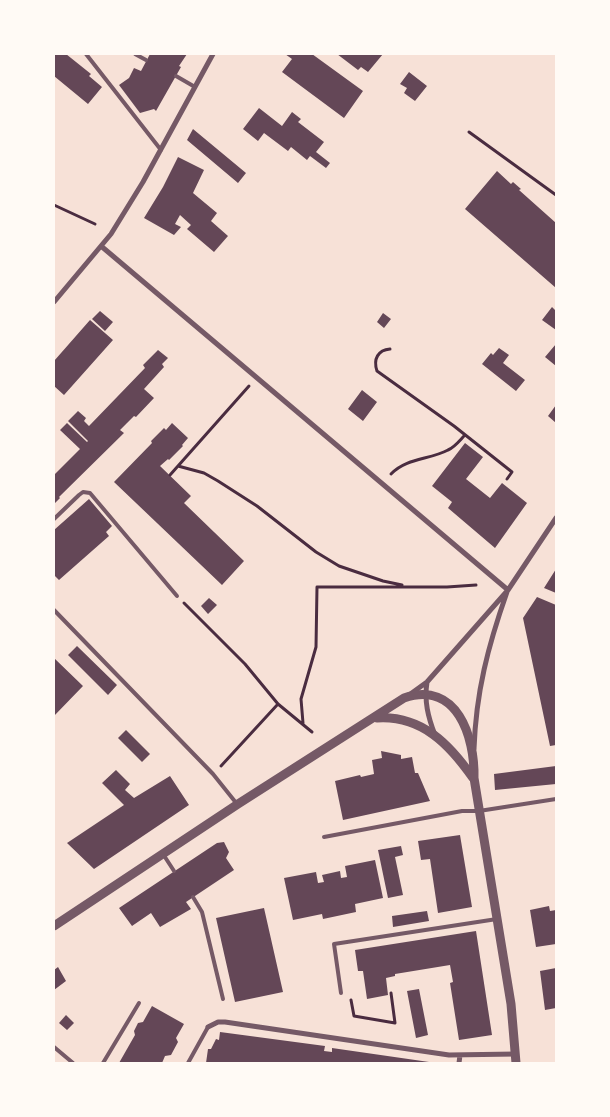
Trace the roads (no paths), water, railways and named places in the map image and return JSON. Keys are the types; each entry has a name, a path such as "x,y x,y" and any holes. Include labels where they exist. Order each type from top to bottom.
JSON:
{"street":[{"path":"54,302 115,228 214,54"},
{"path":"101,246 508,590"},
{"path":"54,926 238,804 375,718 427,682 508,590 556,518"},
{"path":"508,590 491,637 483,670 475,722 474,778 512,1004 516,1063"},
{"path":"427,682 425,695 428,717 435,736"},
{"path":"404,698 414,695 425,695 432,696 448,704 462,718 468,732 474,762"},
{"path":"375,718 389,717 411,721 435,736 461,760 474,778"},
{"path":"208,1027 218,1022 225,1022 443,1054 516,1054"},
{"path":"459,1063 460,1055"}],"lane":[{"path":"86,54 161,150"},
{"path":"135,54 146,60"},
{"path":"176,76 195,87"},
{"path":"54,519 83,492 90,493 177,596"},
{"path":"551,525 556,528"},
{"path":"54,610 213,774 238,804"},
{"path":"324,837 462,811 479,811 556,799"},
{"path":"163,854 174,871"},
{"path":"193,897 202,912 223,999"},
{"path":"341,993 334,944 498,919"},
{"path":"103,1063 140,1003"},
{"path":"188,1063 208,1027"},
{"path":"54,1047 73,1063"}]}
